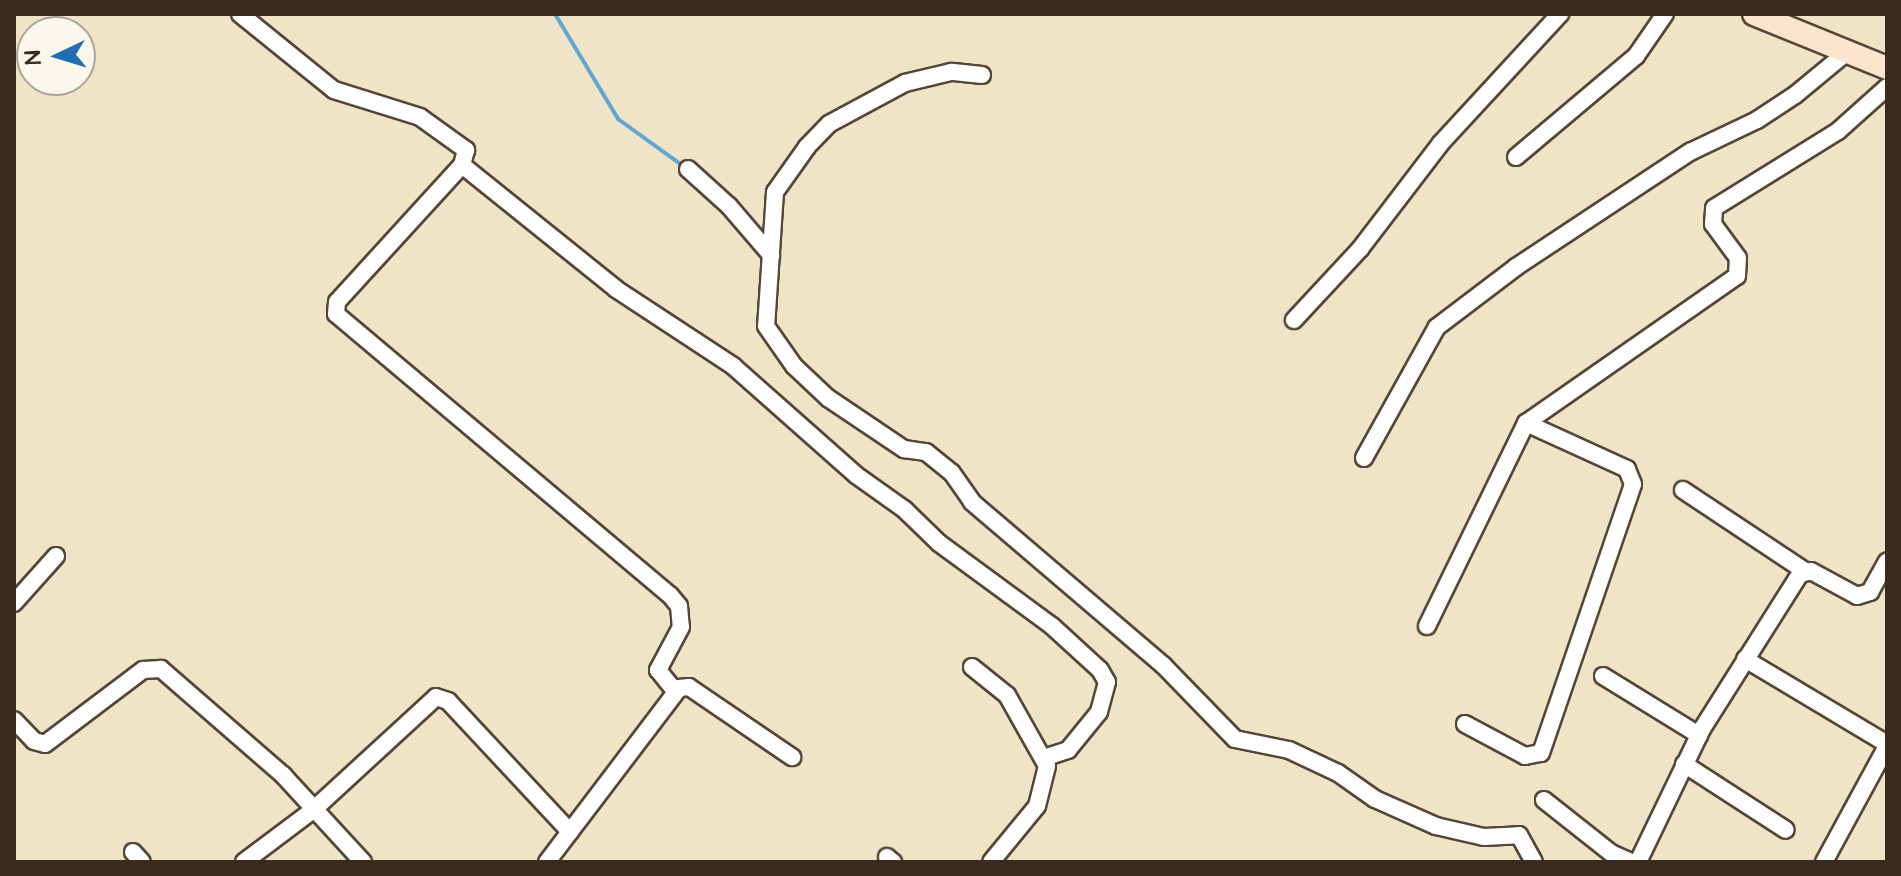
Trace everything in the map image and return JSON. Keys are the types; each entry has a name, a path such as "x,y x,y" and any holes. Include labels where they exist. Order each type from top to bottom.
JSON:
{"street":[{"path":"240,14 334,90 420,117 462,145 467,155 462,165 337,302 336,314 670,595 679,606 681,627 658,670 675,691"},
{"path":"1294,320 1360,249 1441,143 1560,14"},
{"path":"1516,157 1636,56 1665,14"},
{"path":"1754,14 1887,68"},
{"path":"1364,458 1437,327 1516,267 1690,152 1757,120 1795,95 1847,52"},
{"path":"982,75 951,72 905,83 829,124 775,192 766,326 794,366 862,423 904,449 926,452 952,473 972,502 1163,665 1235,739 1289,750 1338,773 1375,799 1436,826 1484,837 1519,835 1534,862"},
{"path":"1427,626 1526,423 1737,276 1738,258 1713,224 1714,208 1838,131 1887,87"},
{"path":"462,165 616,289 733,366 939,543 1052,626 1100,670 1107,682 1099,712 1068,750 1043,758"},
{"path":"688,169 729,206 771,255"},
{"path":"1465,724 1525,756 1541,753 1633,484 1627,469 1526,423"},
{"path":"1683,490 1805,571 1857,596 1870,592 1887,561"},
{"path":"14,603 56,556"},
{"path":"1638,862 1699,735 1745,659 1805,571"},
{"path":"1745,659 1887,745 1824,862"},
{"path":"14,720 34,741 50,743 143,670 154,666 283,775 312,811 363,862"},
{"path":"972,667 1007,695 1043,758 1047,781 1037,806 991,862"},
{"path":"1603,676 1699,735"},
{"path":"547,862 675,691 689,687 792,757"},
{"path":"244,862 312,811 436,697 448,701 570,832"},
{"path":"1684,764 1786,830"},
{"path":"1544,800 1631,862"}],"waterway":[{"path":"555,14 618,119 686,168"}]}
